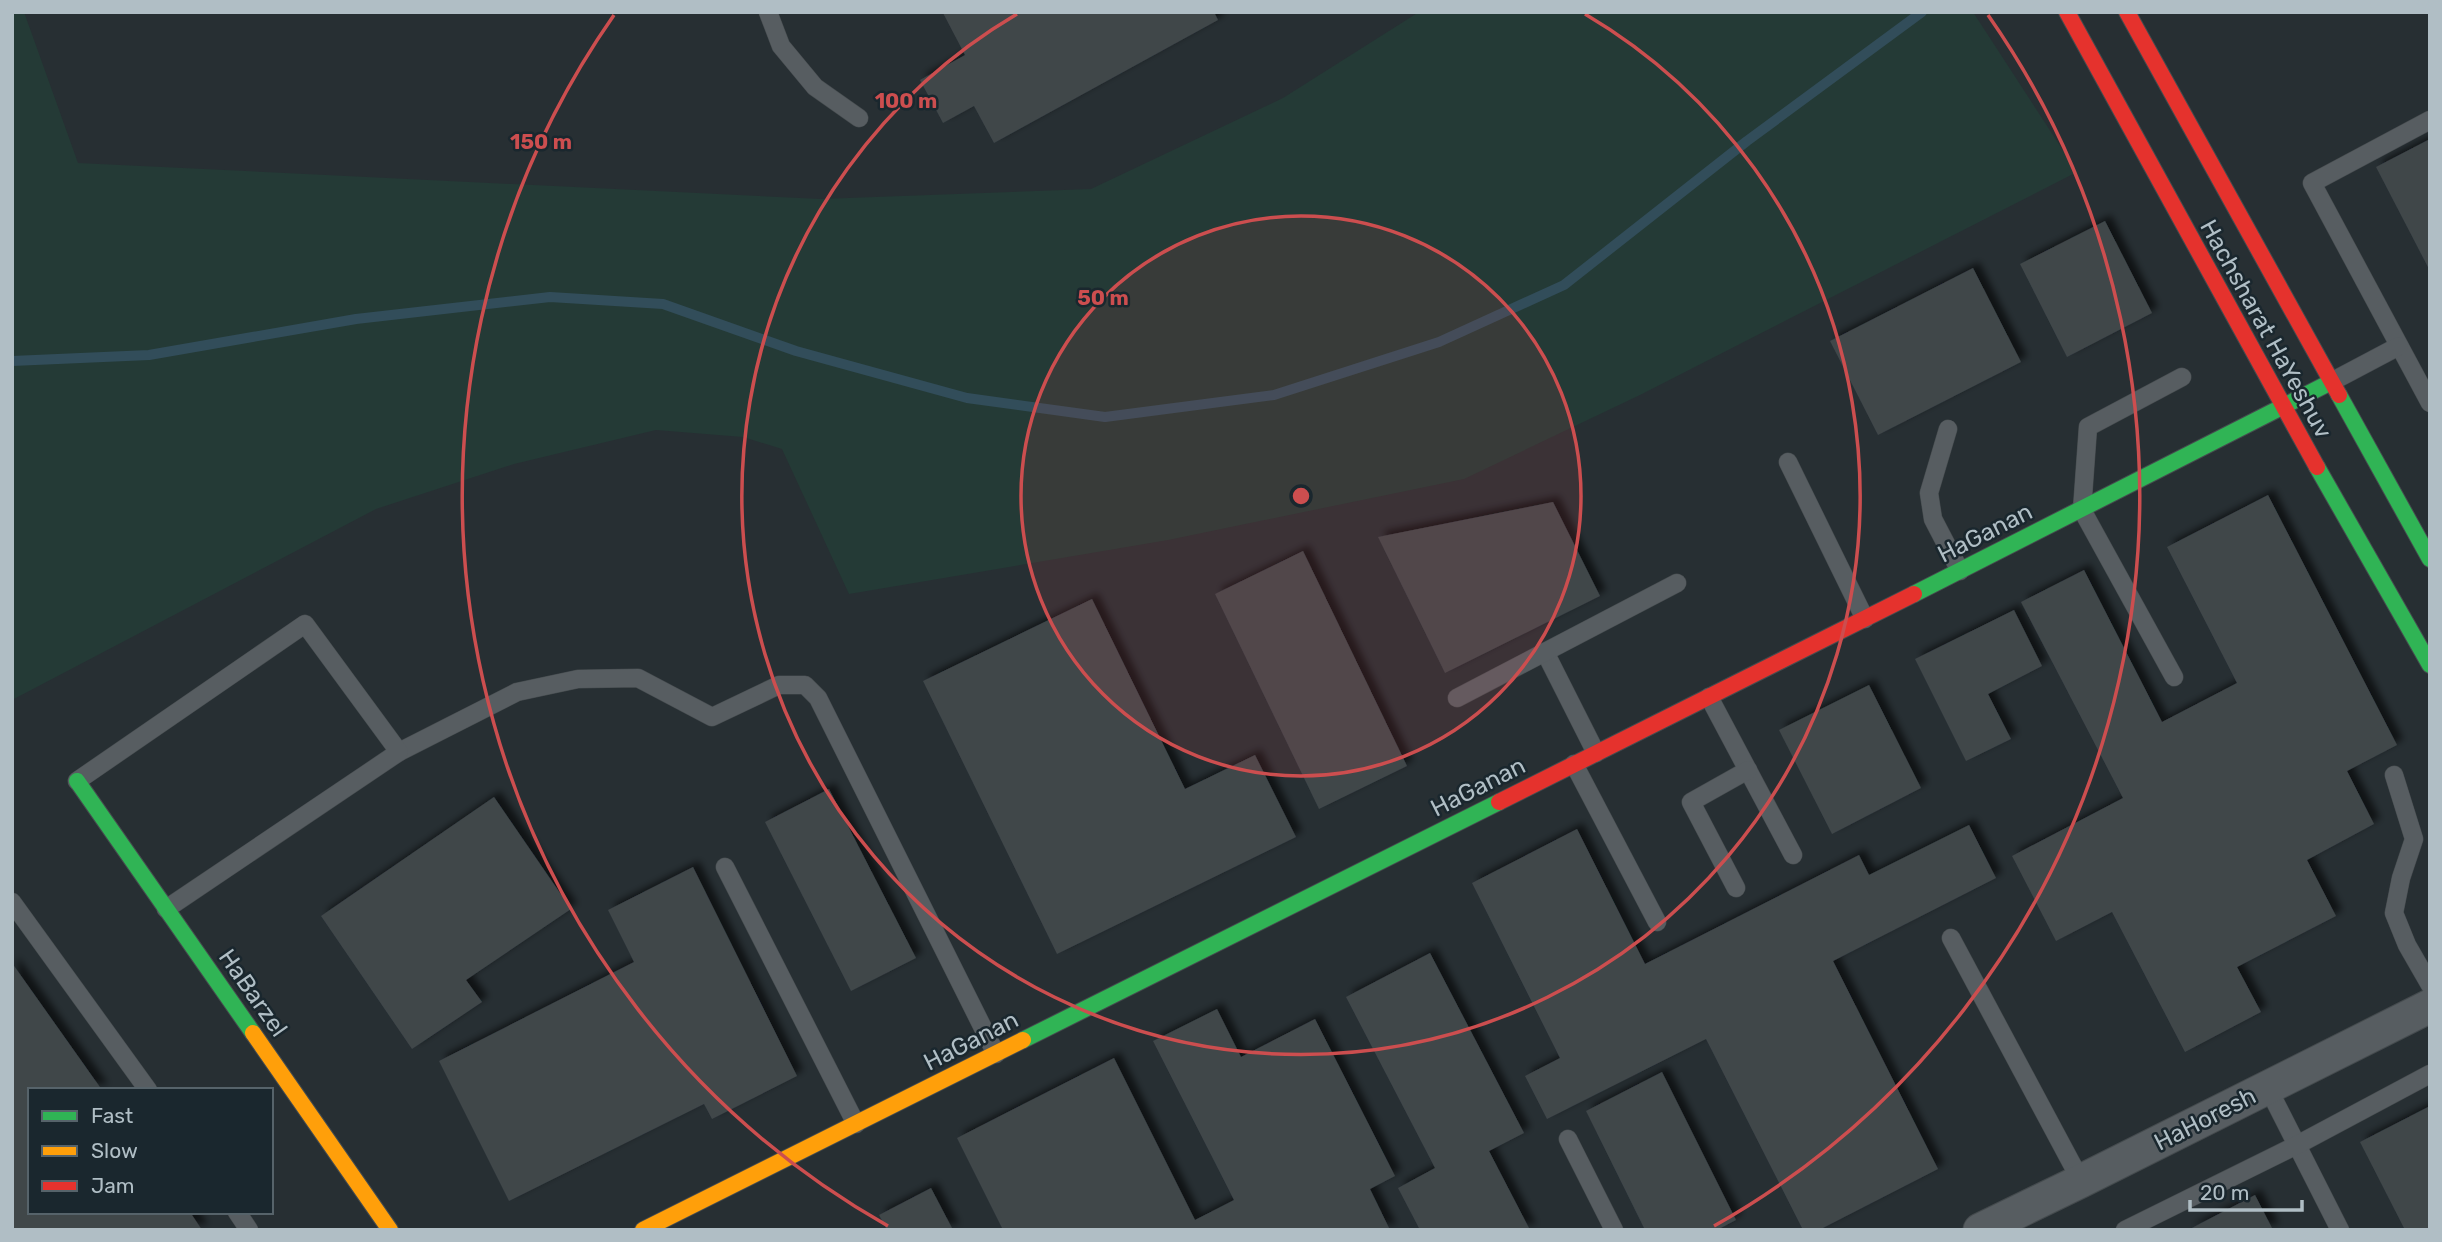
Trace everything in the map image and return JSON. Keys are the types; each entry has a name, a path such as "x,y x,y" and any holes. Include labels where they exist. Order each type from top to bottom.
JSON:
{"street":[{"name":"Hachsharat HaYeshuv","path":"2067,12 2282,406 2430,665"},
{"name":"Hachsharat HaYeshuv","path":"2127,12 2430,559"},
{"name":"HaGanan","path":"643,1230 2082,510 2331,382"},
{"name":"HaBarzel","path":"77,781 390,1230"},
{"name":"HaHoresh","path":"1980,1230 2430,1006"}],"lane":[{"path":"768,12 782,46 815,86 859,118"},
{"path":"2430,120 2312,183 2430,403"},
{"path":"2331,382 2399,346"},
{"path":"2174,677 2082,510 2088,428 2182,377"},
{"path":"1948,429 1929,493 1933,519 1959,571"},
{"path":"1788,462 1865,619"},
{"path":"1457,698 1677,583"},
{"path":"77,781 305,624 400,752"},
{"path":"1545,652 1596,753"},
{"path":"166,909 400,752 517,692 578,680 638,678 712,717 779,685 805,685 818,698 996,1054"},
{"path":"1709,697 1793,855"},
{"path":"1574,764 1657,922"},
{"path":"1736,888 1691,802 1748,770"},
{"path":"2394,775 2414,839 2401,878 2394,913 2407,945 2430,985"},
{"path":"725,867 856,1124"},
{"path":"12,902 147,1088"},
{"path":"1951,938 2081,1181"},
{"path":"2126,1230 2430,1073"},
{"path":"2268,1088 2340,1230"},
{"path":"1568,1139 1614,1230"},
{"path":"238,1214 249,1230"}],"green space":[{"path":"12,12 24,12 78,163 821,199 1091,189 1283,98 1419,12 1973,12 2077,172 1640,395 1464,479 1168,540 849,594 782,449 743,437 656,430 514,464 376,509 12,700"}],"building":[{"path":"1214,12 1218,20 994,143 974,106 943,123 920,80 965,55 943,13"},
{"path":"2430,139 2430,271 2376,167"},
{"path":"2105,221 2152,313 2067,357 2020,264"},
{"path":"1973,268 2021,362 1878,435 1830,341"},
{"path":"2268,495 2397,745 2347,771 2374,824 2307,860 2336,916 2237,967 2261,1012 2185,1052 2112,912 2056,941 2012,856 2123,798 2021,602 2084,570 2162,722 2237,683 2167,547"},
{"path":"1553,502 1600,596 1445,673 1378,537"},
{"path":"1303,551 1407,766 1319,809 1215,594"},
{"path":"1092,599 1185,789 1255,755 1296,837 1057,954 923,681"},
{"path":"2014,610 2042,666 1988,694 2011,739 1966,761 1915,659"},
{"path":"1869,685 1921,788 1832,834 1779,730"},
{"path":"829,789 916,958 851,991 765,822"},
{"path":"494,797 571,909 466,980 482,1002 412,1049 321,916"},
{"path":"1969,825 1996,878 1833,961 1938,1169 1819,1230 1803,1230 1706,1039 1547,1119 1525,1076 1560,1058 1472,883 1577,829 1645,964 1859,855 1869,875"},
{"path":"693,867 797,1076 712,1119 704,1104 509,1201 439,1061 634,962 608,910"},
{"path":"1430,953 1524,1133 1489,1151 1530,1230 1420,1230 1398,1188 1435,1168 1346,997"},
{"path":"12,963 101,1088 28,1088 28,1214 191,1214 202,1230 12,1230"},
{"path":"1217,1009 1241,1057 1315,1019 1395,1176 1370,1189 1390,1230 1003,1230 957,1138 1114,1058 1195,1220 1234,1200 1153,1041"},
{"path":"1662,1072 1736,1220 1717,1230 1645,1230 1586,1111"},
{"path":"2430,1106 2430,1230 2405,1230 2360,1142"},
{"path":"931,1188 953,1230 887,1230 879,1215"},
{"path":"2255,1195 2273,1230 2188,1230"}],"waterway":[{"path":"12,361 149,355 356,319 550,297 663,304 796,351 967,398 1105,417 1274,395 1439,342 1564,285 1747,141 1922,12"}],"traffic: fast":[{"path":"1914,594 2331,382"},
{"path":"2339,395 2430,559"},
{"path":"2317,467 2430,665"},
{"path":"77,781 253,1033"},
{"path":"1023,1040 1499,802"}],"traffic: slow":[{"path":"253,1033 390,1230"},
{"path":"643,1230 1023,1040"}],"traffic: jam":[{"path":"2067,12 2317,467"},
{"path":"2127,12 2339,395"},
{"path":"1499,802 1914,594"}]}
